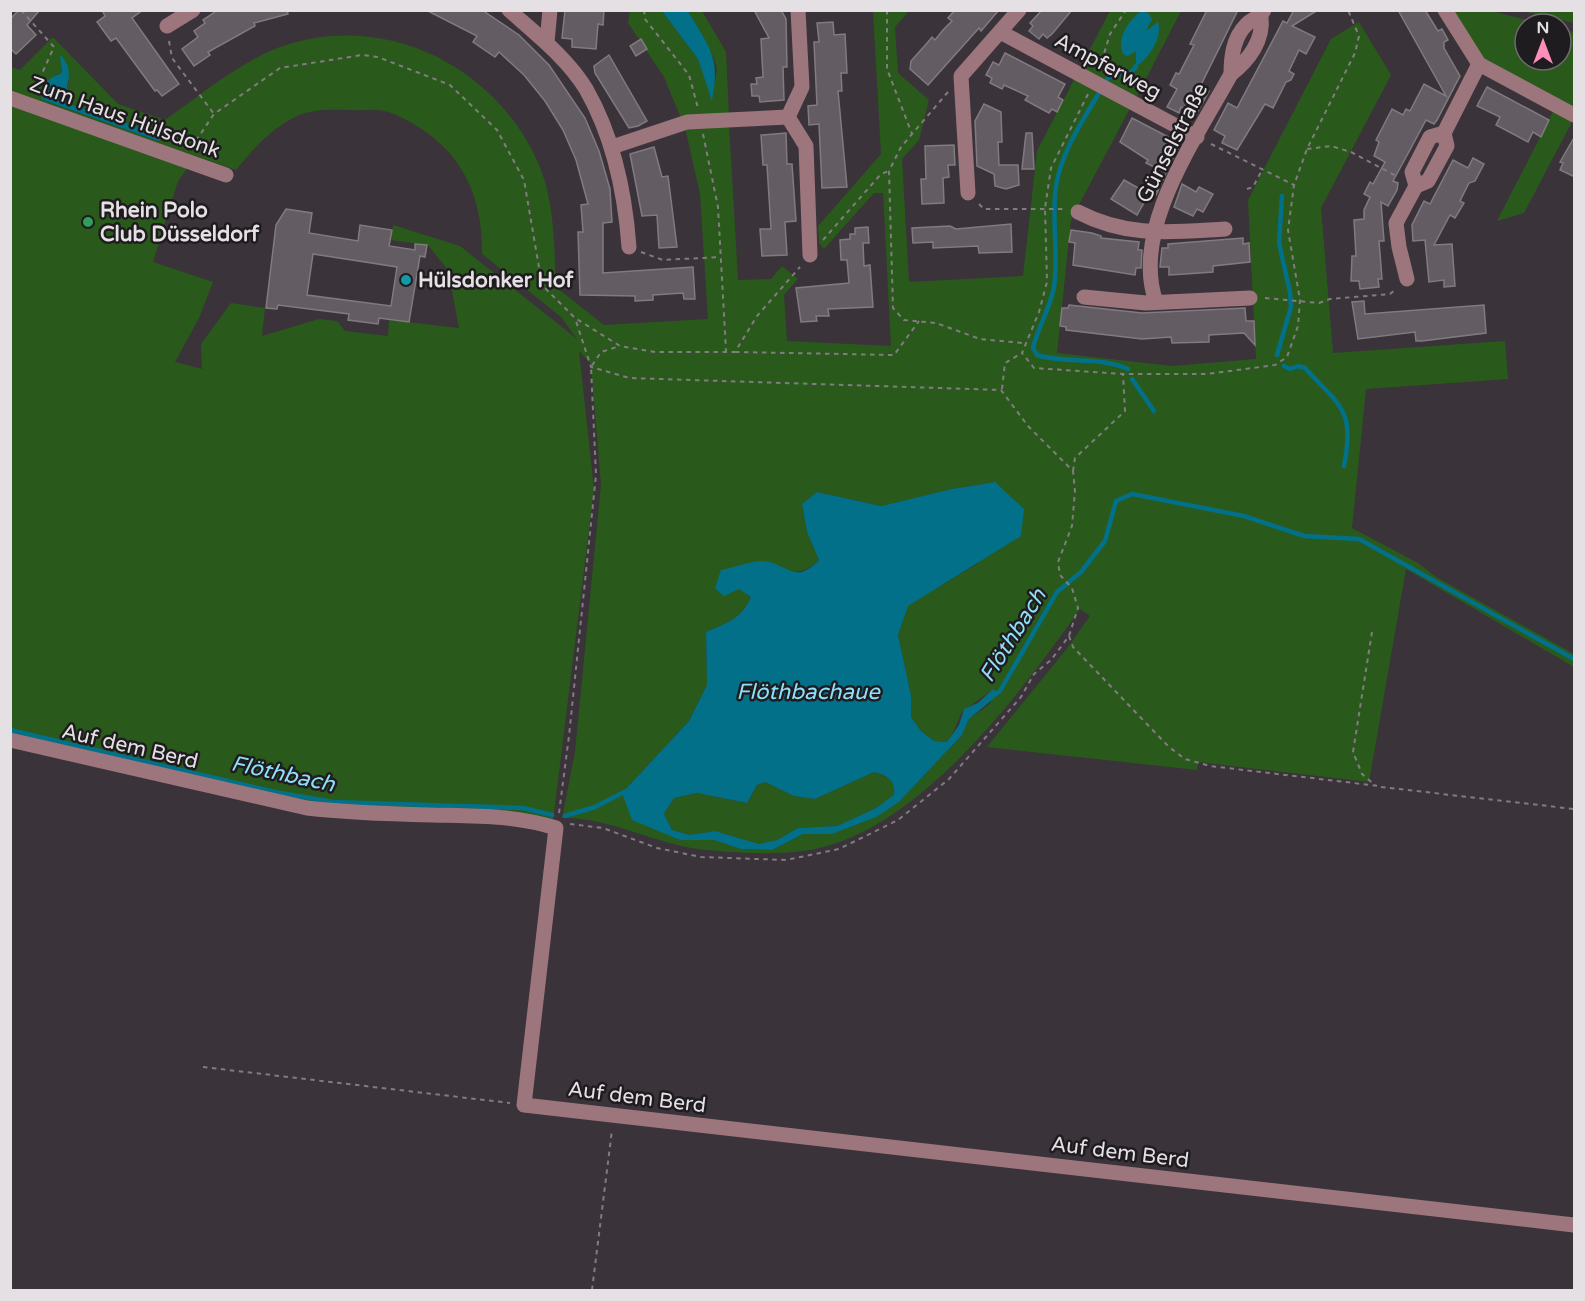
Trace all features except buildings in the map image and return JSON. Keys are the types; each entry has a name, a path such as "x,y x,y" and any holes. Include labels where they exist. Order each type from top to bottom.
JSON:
{"street":[{"path":"167,26 193,10"},
{"path":"509,10 547,42 585,88 612,147 623,186 629,247"},
{"path":"547,42 550,10"},
{"path":"788,117 802,87 798,10"},
{"path":"968,193 962,76 1019,10"},
{"path":"1445,10 1479,64 1575,115"},
{"name":"Günselstraße","path":"1156,302 1149,282 1154,231 1161,207 1231,74 1246,62 1263,31 1262,14"},
{"name":"Ampferweg","path":"1000,32 1197,137"},
{"path":"1407,279 1396,223 1416,186 1428,182 1447,146 1444,133 1479,64"},
{"name":"Zum Haus Hülsdonk","path":"10,98 226,175"},
{"path":"612,147 679,124 788,117"},
{"path":"788,117 806,146 810,255"},
{"name":"Günselstraße","path":"1078,212 1111,227 1154,231 1225,229"},
{"path":"1084,297 1156,302 1250,298"},
{"name":"Auf dem Berd","path":"10,740 307,808 353,813 503,816 530,820 556,828 524,1105 1575,1225"}],"path":[{"path":"21,10 54,47 34,86 32,105"},
{"path":"644,10 645,20 689,75 701,121 718,207 726,351"},
{"path":"887,10 886,69 912,134"},
{"path":"1073,471 1028,426 1001,390 1005,363 1022,353 1039,312 1047,282 1047,208 1051,168 1099,85 1110,34 1126,10"},
{"path":"1022,353 1034,368 1123,374 1207,374 1275,365 1287,357 1298,326 1300,300 1288,230 1294,185 1306,149 1355,53 1359,36 1348,10"},
{"path":"167,26 172,58 214,114"},
{"path":"186,159 214,114 280,68 362,55 378,57 450,85 497,130 524,180 542,285 575,318 620,346 655,352 726,351 894,355 919,321"},
{"path":"962,76 901,147 889,171 893,308 904,320 936,323 981,339 1024,344"},
{"path":"1197,137 1294,185"},
{"path":"1306,149 1331,146 1351,152 1416,186"},
{"path":"1247,189 1253,187 1262,170"},
{"path":"735,352 757,316 881,174 889,171"},
{"path":"968,193 984,209 1060,208"},
{"path":"629,247 663,260 720,257"},
{"path":"1250,298 1318,303 1330,299 1390,294 1407,279"},
{"path":"559,811 596,475 591,366 575,318"},
{"path":"591,366 601,352 620,346"},
{"path":"591,366 629,378 1001,390"},
{"path":"568,824 603,828 657,848 701,857 786,861 839,849 897,820 949,779 1021,697 1034,675 1051,660 1069,636 1078,608 1072,588 1063,578 1058,562 1072,526 1076,491 1073,471 1076,458 1125,411 1123,374"},
{"path":"1372,632 1353,752 1362,774 1379,786"},
{"path":"1069,636 1073,647 1169,747 1185,759 1210,766 1575,809"},
{"path":"203,1067 524,1105"},
{"path":"592,1290 614,1116"}],"green space":[{"path":"630,11 662,11 698,59 712,99 717,69 713,56 688,11 702,11 726,52 729,115 681,118 664,77 628,23"},
{"path":"873,11 909,11 895,27 898,73 929,100 919,140 902,159 909,282 1023,276 1037,151 1074,80 1080,79 1127,104 1129,110 1071,220 1057,353 1172,366 1256,359 1248,200 1331,39 1359,22 1391,75 1321,208 1333,353 1505,341 1508,379 1366,389 1352,528 1418,563 1436,577 1574,654 1574,667 1406,569 1369,782 1198,762 1197,770 987,747 1065,651 1090,616 1080,609 1027,681 961,757 924,791 885,819 845,840 803,851 755,853 719,851 670,843 599,822 562,818 575,752 601,485 591,364 579,351 594,489 553,821 336,809 11,735 11,104 189,166 178,181 153,262 213,282 199,318 175,362 202,369 201,344 231,303 265,308 262,336 319,319 337,321 345,331 388,336 389,320 459,328 448,270 428,245 391,240 393,225 460,246 577,339 561,317 482,254 479,215 467,180 447,150 412,123 379,110 314,111 293,118 269,134 236,170 12,93 11,67 20,70 53,37 118,104 165,120 250,62 280,47 320,37 360,36 399,42 435,56 469,76 498,102 523,134 546,184 553,228 556,287 604,325 708,319 700,194 685,127 729,124 738,280 771,279 782,266 798,279 784,295 787,341 891,346 883,193 874,193 824,249 819,243 818,226 881,154","holes":["61,59 69,82 65,99 71,104 157,133 164,129 158,141 41,99 55,75 62,73","995,482 977,564 908,605 898,635 911,695 911,717 921,731 934,741 947,742 962,712 993,689 990,704 969,719 962,735 899,802 832,834 803,834 772,850 741,849 714,840 680,840 658,830 622,793 689,721 707,685 706,632 727,623 743,610 751,597 739,589 763,561 785,570 798,571 805,570 819,560 807,532 802,504 817,492 881,506 952,489"]},
{"path":"1110,11 1141,11 1138,13 1136,65 1148,13 1142,11 1181,11 1137,96 1131,97 1083,72 1081,66"},
{"path":"1450,11 1491,11 1513,16 1513,72 1573,72 1574,32 1574,110 1481,58"},
{"path":"1521,11 1574,11 1574,23 1573,12"},
{"path":"1554,110 1573,120 1524,213 1497,221"},
{"path":"874,772 890,780 895,790 895,795 876,808 837,826 798,828 777,840 759,844 715,831 690,835 672,830 664,814 674,798 697,793 747,803 757,785 765,782 794,796 815,799"}],"water":[{"path":"662,11 688,11 707,44 715,73 712,101 698,59"},
{"path":"1141,11 1148,13 1152,19 1146,31 1158,22 1159,28 1154,47 1136,66 1136,51 1128,56 1123,54 1121,42 1128,24"},
{"path":"60,55 69,70 65,98 70,104 157,133 166,129 168,133 158,141 41,99 47,82 62,73"},
{"name":"Flöthbachaue","path":"995,482 1024,509 1021,536 908,606 898,635 911,695 911,717 921,731 934,741 947,742 959,725 964,709 978,703 993,689 999,694 969,719 962,735 899,802 876,817 832,834 803,834 772,850 741,849 714,840 680,840 632,820 622,793 689,721 707,685 706,632 727,623 738,615 751,597 739,589 724,596 715,588 721,570 763,561 797,572 810,568 819,560 807,532 802,504 817,492 881,506 952,489","holes":["874,772 892,782 894,795 876,808 837,826 798,828 777,840 759,844 715,831 690,835 672,830 664,814 674,798 697,793 747,803 757,785 765,782 794,796 815,799"]}],"waterway":[{"path":"1128,369 1094,361 1048,358 1037,355 1033,348 1054,287 1056,186 1064,158 1077,130 1108,78 1130,72 1136,66"},
{"path":"1277,355 1291,307 1279,243 1282,196"},
{"path":"1284,366 1290,369 1298,366 1305,368 1336,401 1346,421 1348,433 1344,466"},
{"path":"1132,379 1154,411"},
{"name":"Flöthbach","path":"993,696 1000,691 1057,592 1081,572 1105,541 1116,501 1132,494 1244,516 1304,536 1359,539 1574,659"},
{"name":"Flöthbach","path":"10,730 275,792 333,802 523,808 552,815"},
{"name":"Flöthbach","path":"565,816 595,807 626,791"}],"place":[{"name":"Rhein Polo Club Düsseldorf","path":"88,222"},
{"name":"Hülsdonker Hof","path":"406,280"}]}
